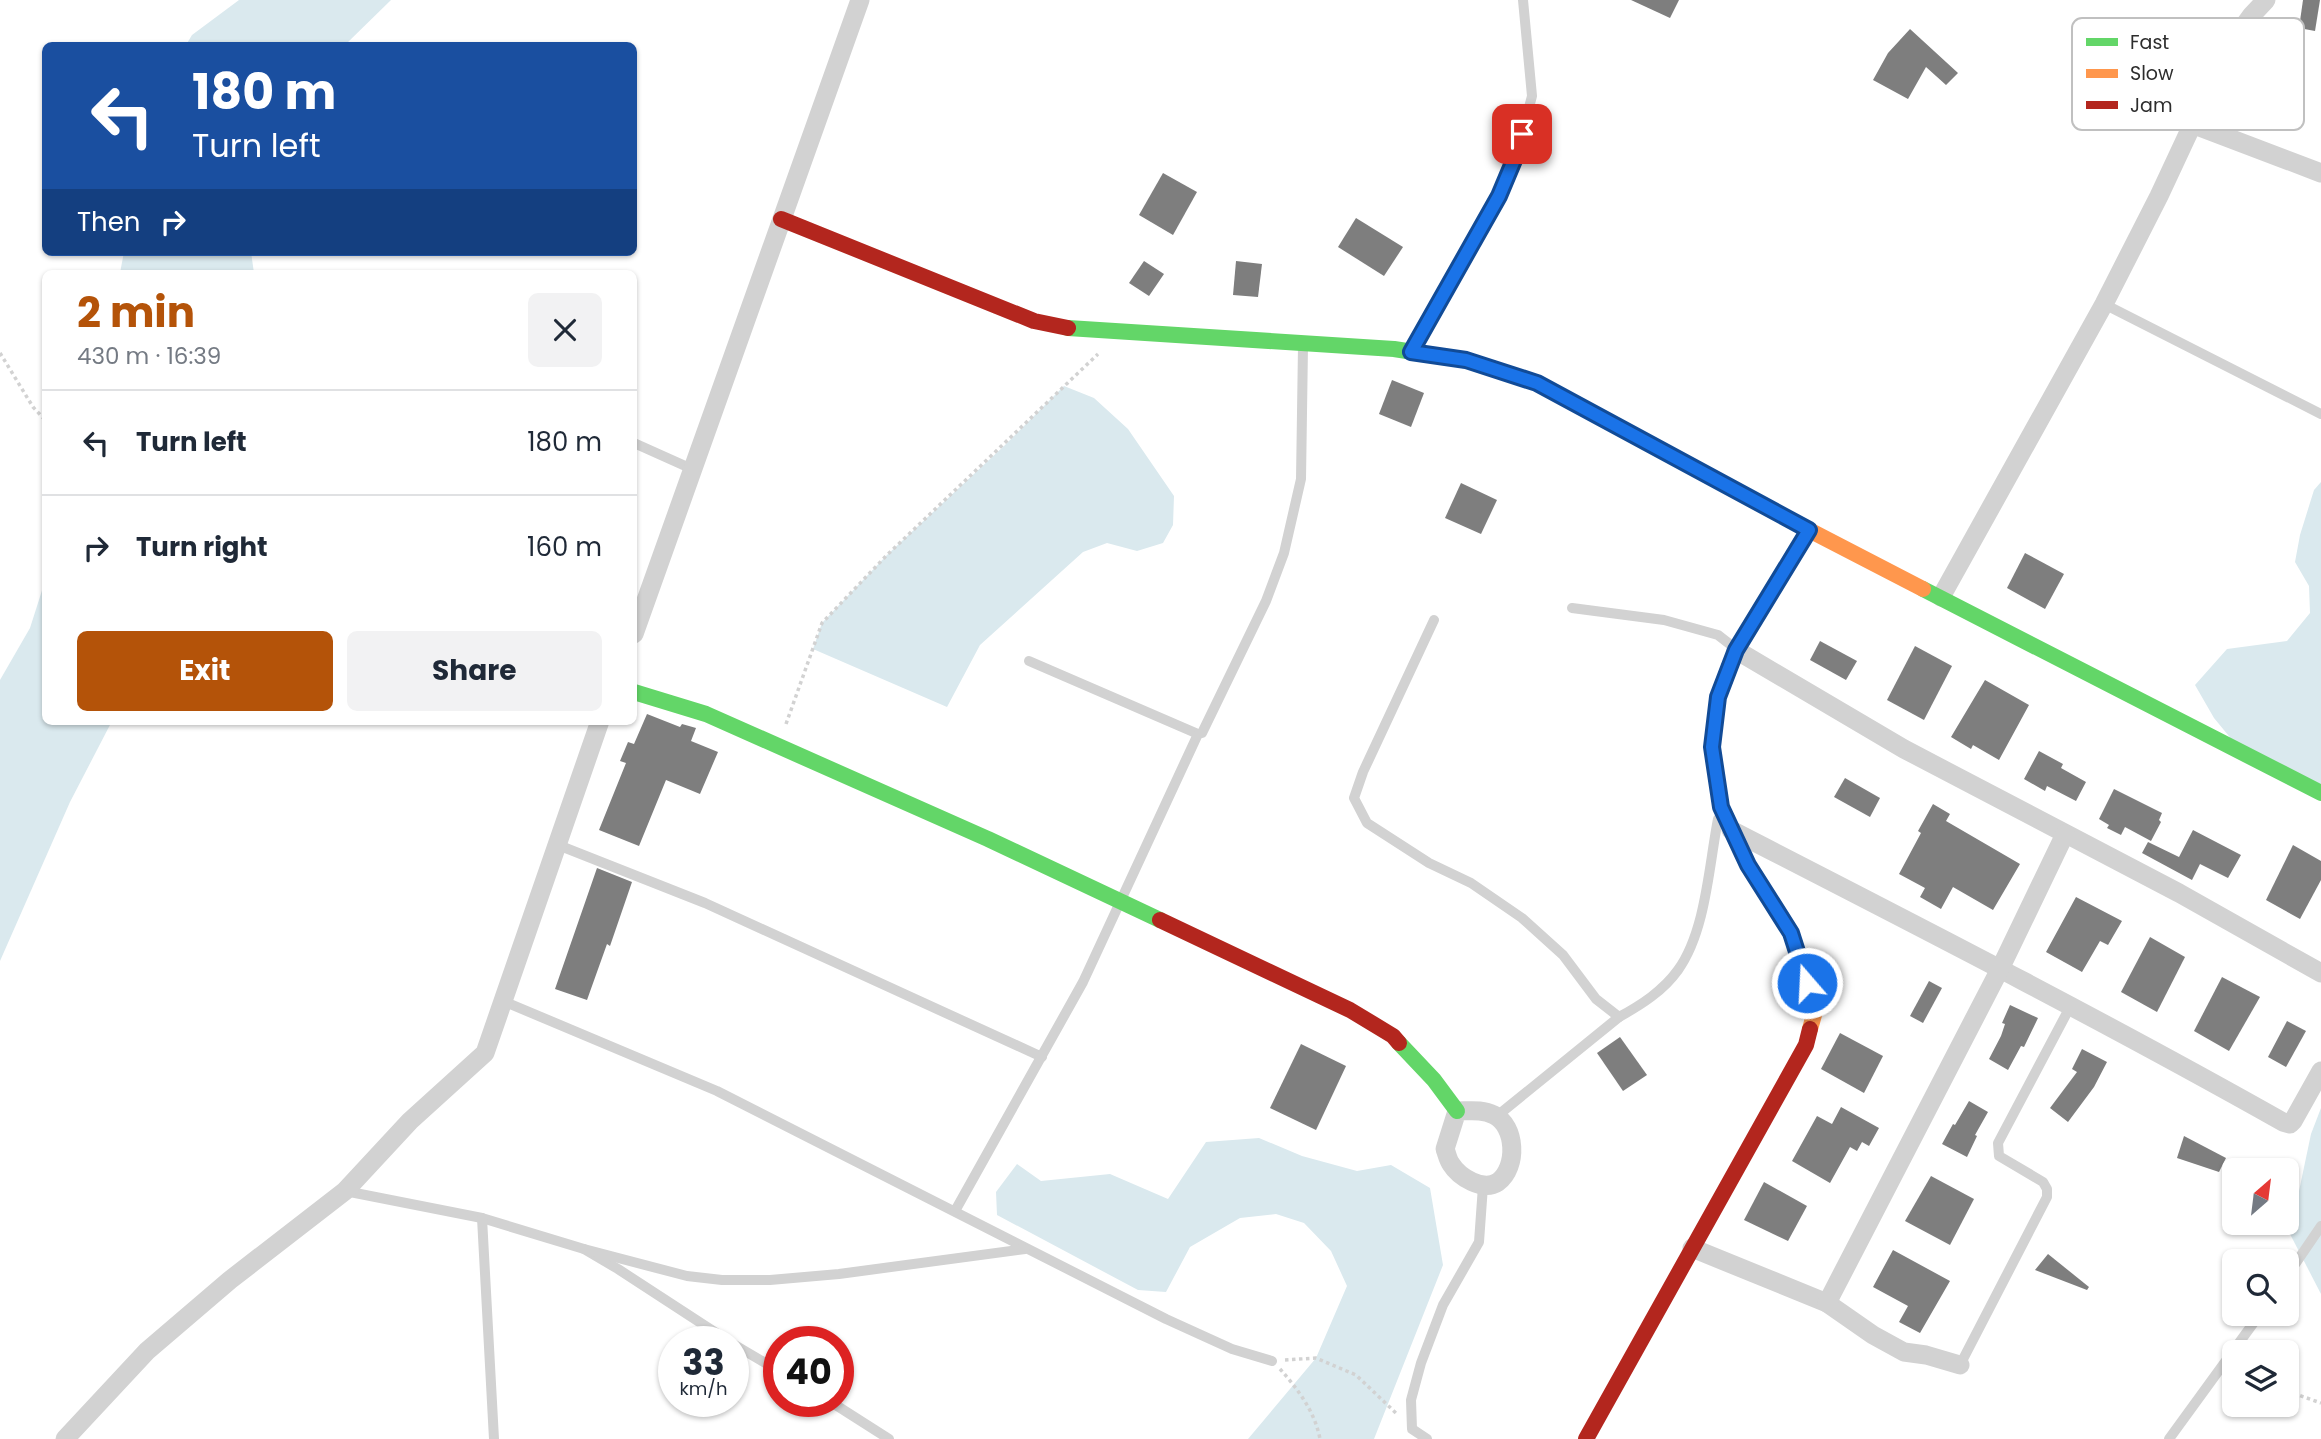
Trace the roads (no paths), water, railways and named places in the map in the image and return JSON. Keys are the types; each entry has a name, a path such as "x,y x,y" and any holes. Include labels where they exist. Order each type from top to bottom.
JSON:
{"street":[{"path":"637,625 860,0"},
{"path":"2249,18 2266,0"},
{"path":"1941,597 2104,304 2189,130"},
{"path":"2208,130 2321,173"},
{"path":"781,219 1034,321 1062,327 1303,342 1411,352 1466,360 1537,383 1809,530 2321,793"},
{"path":"1586,1439 1805,1045 1816,1008 1791,933 1748,865 1721,807 1712,747 1718,697 1736,650 1809,530"},
{"path":"1736,650 1904,749 2179,894 2321,973"},
{"path":"637,693 706,714 778,746 1121,900 1350,1010 1393,1036 1434,1080 1457,1111"},
{"path":"65,1439 147,1352 230,1280 345,1191 411,1121 485,1053 599,725"},
{"path":"1731,830 2000,969 2290,1124 2321,1071"},
{"path":"1827,1303 2000,969 2065,834"},
{"path":"1457,1111 1483,1111 1497,1116 1510,1135 1512,1153 1508,1168 1497,1182 1483,1186 1466,1179 1452,1165 1445,1149 1457,1111"},
{"path":"1692,1248 1827,1303 1873,1335 1904,1352 1960,1365"}],"lane":[{"path":"1411,352 1499,196 1517,153 1532,96 1523,0"},
{"path":"2104,304 2321,414"},
{"path":"955,1211 1083,982 1198,734 1202,733 1266,601 1284,553 1301,479 1303,342"},
{"path":"637,444 692,469"},
{"path":"1572,608 1664,620 1718,635 1736,650"},
{"path":"1434,620 1363,772 1354,798 1367,823 1429,863 1471,883 1522,918 1563,955 1596,999 1619,1017"},
{"path":"1028,661 1198,734"},
{"path":"1497,1116 1619,1017 1641,1005 1679,969 1705,904 1709,862 1721,807"},
{"path":"558,845 705,903 1042,1057"},
{"path":"503,1000 717,1091 1027,1249 1232,1349 1272,1362"},
{"path":"1960,1365 2046,1197 2047,1189 2043,1182 1999,1156 1998,1143 2070,1007"},
{"path":"1427,1439 1412,1429 1411,1399 1421,1363 1443,1306 1479,1242 1483,1186"},
{"path":"345,1191 482,1218 687,1276 722,1280 771,1280 839,1274 1027,1249"},
{"path":"482,1218 494,1439"},
{"path":"2299,1258 2321,1226"},
{"path":"584,1249 706,1326"},
{"path":"2169,1439 2251,1326"},
{"path":"854,1417 889,1439"}]}
